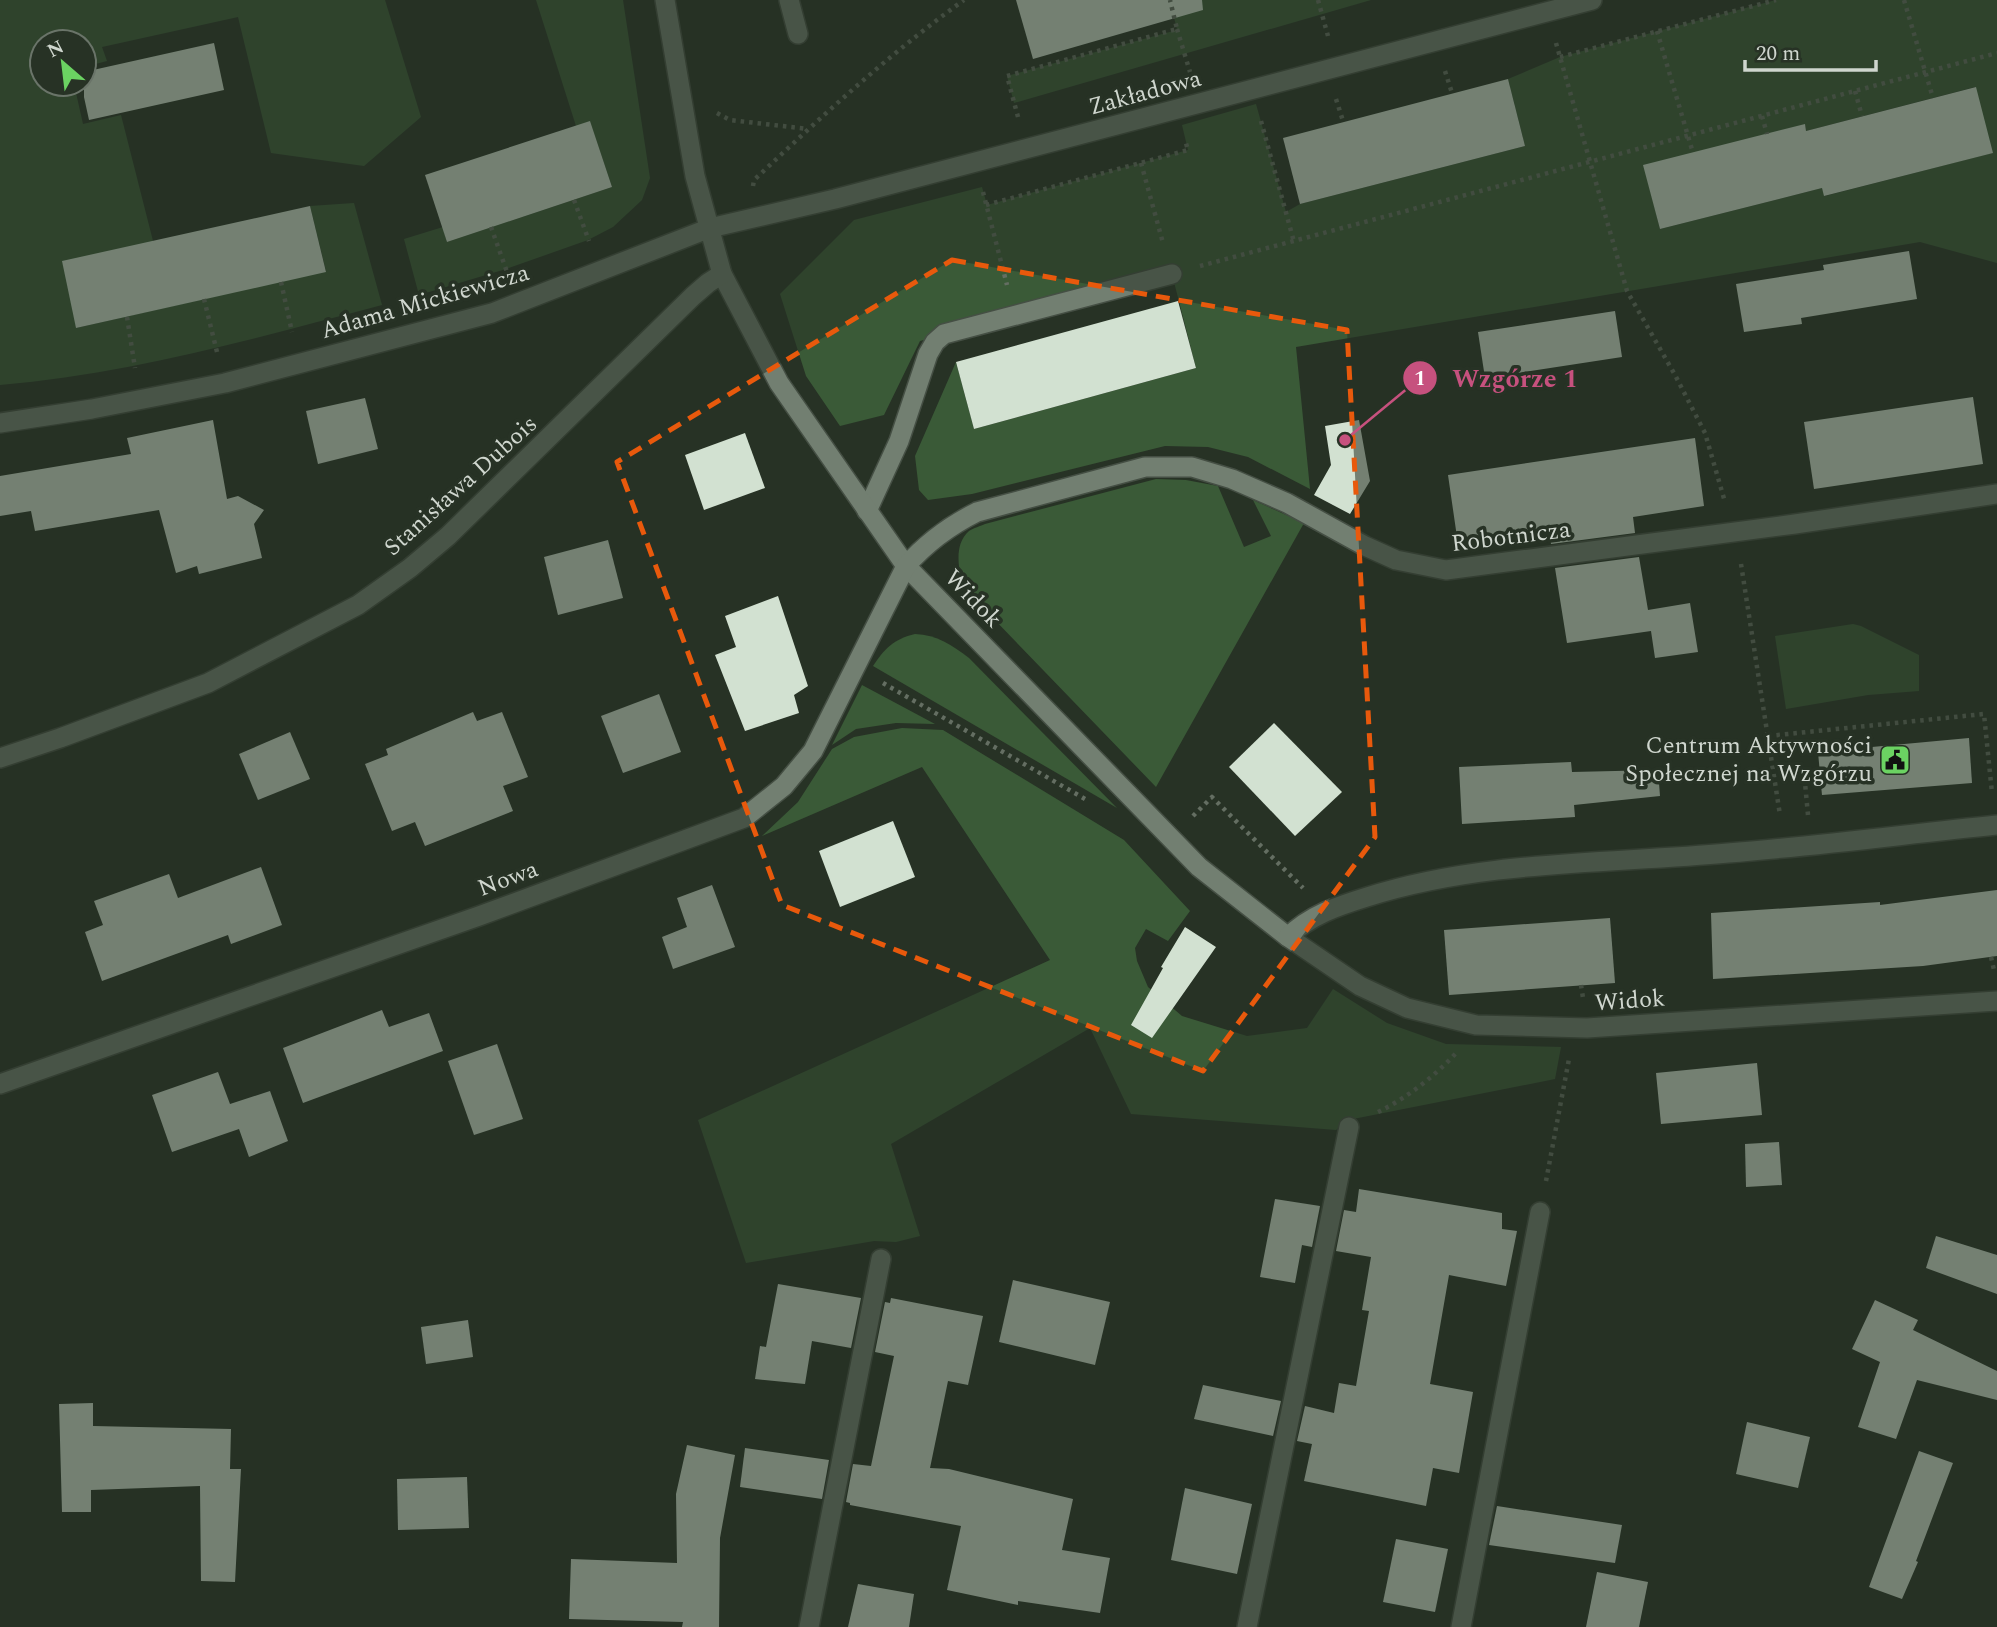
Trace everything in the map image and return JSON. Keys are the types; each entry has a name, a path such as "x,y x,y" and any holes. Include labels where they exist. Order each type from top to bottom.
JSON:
{"street":[{"path":"665,0 695,176 710,228"},
{"path":"789,0 798,34"},
{"name":"Zakładowa","path":"710,228 835,200 1592,0"},
{"name":"Adama Mickiewicza","path":"0,423 225,383 492,313 710,228"},
{"name":"Widok","path":"710,228 722,274 779,383 906,565 1199,867 1288,937 1342,975 1407,1008 1446,1020 1476,1025 1587,1028 1997,1001"},
{"name":"Stanisława Dubois","path":"0,758 208,683 358,605 410,568 448,536 694,296 722,274"},
{"path":"867,511 899,441 928,354 944,334 1172,274"},
{"name":"Robotnicza","path":"906,565 926,544 957,522 977,512 1145,467 1192,467 1232,479 1287,503 1396,560 1435,569 1454,570 1997,495"},
{"name":"Nowa","path":"0,1084 479,916 744,818 784,786 813,751 906,565"},
{"path":"1288,937 1300,925 1326,911 1408,884 1459,875 1592,862 1731,853 1996,825"},
{"path":"1247,1627 1349,1127"},
{"path":"1461,1627 1540,1212"},
{"path":"809,1627 881,1259"}],"path":[{"path":"747,220 754,180 924,29 964,0"},
{"path":"1170,0 1192,80"},
{"path":"1318,0 1329,41"},
{"path":"1560,57 1776,0"},
{"path":"1904,0 1933,98"},
{"path":"1026,149 1007,76 1177,30"},
{"path":"1657,31 1693,153"},
{"path":"1214,261 1294,242 1997,52"},
{"path":"1566,78 1627,292 1705,433 1734,532"},
{"path":"1252,89 1294,242"},
{"path":"1855,91 1862,116"},
{"path":"707,108 730,120 809,129"},
{"path":"1762,116 1766,134"},
{"path":"986,205 1141,163 1155,217"},
{"path":"574,200 600,271"},
{"path":"491,227 518,303"},
{"path":"993,230 1000,257"},
{"path":"281,282 301,363"},
{"path":"204,299 225,383"},
{"path":"127,317 141,399"},
{"path":"1739,554 1779,805"},
{"path":"896,690 1094,804"},
{"path":"1768,736 1984,714 1996,825"},
{"path":"1809,827 1804,772 1820,771"},
{"path":"1200,809 1212,797 1326,911"},
{"path":"1349,1127 1394,1104 1426,1081 1455,1055 1476,1025"},
{"path":"1546,1179 1570,1055"}],"highlighted area":[{"path":"952,260 1347,330 1375,837 1203,1071 782,905 617,462"}],"green space":[{"path":"0,0 385,0 421,117 364,166 271,153 238,17 102,47 107,61 98,63 98,28 28,28 28,98 77,98 83,124 121,115 153,241 76,328 326,271 310,206 354,203 382,305 145,364 0,385"},
{"path":"536,0 623,0 650,178 642,200 613,227 588,240 506,269 419,295 404,239 443,227 447,242 612,187 590,122 576,126"},
{"path":"1170,0 1371,0 1014,103 1007,76 1177,30"},
{"path":"1776,0 1997,0 1997,263 1920,242 1296,347 1310,489 1248,457 1208,447 1165,446 972,494 928,500 919,490 915,456 956,362 974,429 1196,368 1172,274 920,341 884,415 840,426 806,376 780,294 854,220 982,187 987,205 1188,150 1182,125 1256,104 1286,212 1300,204 1525,146 1508,79 1560,57","holes":["1975,87 1992,153 1825,196 1822,188 1660,229 1644,166 1805,125 1806,131"]},
{"path":"1156,479 1186,480 1218,486 1244,547 1271,536 1253,500 1304,523 1156,787 963,587 958,558 964,537 969,531 985,524"},
{"path":"1853,624 1919,655 1919,691 1868,695 1786,709 1775,636"},
{"path":"915,634 944,642 969,658 1117,808 873,666 890,646"},
{"path":"862,685 935,724 896,723 856,729 832,745"},
{"path":"902,728 943,730 1124,840 1190,911 1168,941 1146,929 1135,948 1137,961 1148,987 1182,1016 1247,1036 1307,1028 1333,989 1387,1023 1446,1044 1561,1047 1555,1079 1348,1120 1336,1130 1131,1114 1090,1028 891,1144 920,1236 896,1242 874,1241 746,1263 698,1120 1050,960 922,767 762,836 798,802 832,749 854,737"}],"building":[{"path":"1016,0 1202,0 1203,10 1033,59"},
{"path":"214,43 224,90 89,120 84,98 98,98 98,69"},
{"path":"1508,79 1525,146 1300,204 1283,138"},
{"path":"1976,87 1993,153 1824,196 1822,188 1660,229 1643,165 1805,124 1806,131"},
{"path":"590,121 612,187 447,242 425,175"},
{"path":"310,206 326,272 76,328 62,261"},
{"path":"1909,251 1917,299 1801,318 1802,324 1744,332 1736,284 1824,270 1823,265"},
{"path":"1178,301 1196,368 974,429 956,362"},
{"path":"1615,311 1622,357 1485,378 1478,332"},
{"path":"1973,397 1983,464 1814,489 1804,422"},
{"path":"365,398 378,449 318,464 306,411"},
{"path":"213,420 227,499 238,496 264,510 254,524 262,558 199,574 197,566 176,573 159,510 35,531 31,511 0,516 0,476 131,454 127,438"},
{"path":"1359,420 1370,481 1350,514 1314,495 1331,465 1325,426"},
{"path":"745,433 765,488 704,510 685,455"},
{"path":"1695,438 1704,506 1633,517 1635,533 1551,544 1549,530 1458,544 1448,475"},
{"path":"608,540 623,598 558,615 544,557"},
{"path":"1639,557 1648,610 1690,603 1698,652 1655,658 1651,631 1567,643 1555,568"},
{"path":"778,596 808,686 794,695 799,713 745,731 715,655 736,647 725,616"},
{"path":"659,694 681,752 623,773 601,716"},
{"path":"473,712 477,721 502,712 528,777 503,786 513,811 425,846 415,822 392,831 365,764 388,755 386,749"},
{"path":"1274,723 1342,792 1295,836 1229,767"},
{"path":"290,732 310,779 258,800 239,754"},
{"name":"Centrum Aktywności Społecznej na Wzgórzu","path":"1969,738 1972,783 1822,795 1818,752"},
{"path":"1571,762 1572,772 1658,770 1660,796 1574,805 1575,817 1462,824 1459,767"},
{"path":"893,821 915,877 840,907 819,851"},
{"path":"261,867 282,925 231,944 228,935 102,981 85,932 103,925 94,901 169,874 178,898"},
{"path":"712,885 735,947 673,969 662,937 687,927 677,898"},
{"path":"1997,890 1997,956 1923,966 1713,979 1711,913 1880,902 1880,905"},
{"path":"1610,918 1615,983 1449,995 1444,930"},
{"path":"1185,927 1216,947 1152,1038 1131,1025"},
{"path":"382,1010 389,1027 429,1013 443,1051 303,1103 283,1048"},
{"path":"497,1044 523,1119 474,1135 448,1061"},
{"path":"1757,1063 1762,1115 1661,1124 1656,1073"},
{"path":"218,1072 230,1104 270,1091 288,1141 249,1157 239,1129 172,1152 152,1095"},
{"path":"1779,1142 1782,1185 1746,1187 1745,1144"},
{"path":"1359,1189 1502,1213 1502,1229 1517,1231 1506,1286 1449,1275 1430,1384 1473,1392 1459,1473 1433,1468 1426,1506 1304,1481 1312,1444 1297,1441 1305,1406 1334,1413 1339,1383 1356,1386 1369,1311 1362,1310 1371,1257 1336,1251 1344,1210 1356,1212"},
{"path":"1275,1199 1320,1206 1312,1247 1302,1245 1295,1283 1260,1277"},
{"path":"1936,1236 1997,1255 1997,1294 1926,1268"},
{"path":"1013,1280 1110,1302 1095,1365 999,1342"},
{"path":"778,1284 861,1298 851,1348 812,1341 805,1384 755,1379 760,1346 766,1347"},
{"path":"891,1298 983,1316 968,1385 948,1381 930,1468 949,1469 1073,1499 1062,1550 1110,1558 1100,1613 1018,1601 1018,1605 947,1590 961,1526 850,1505 846,1502 853,1464 871,1466 894,1356 875,1352 885,1302 890,1303"},
{"path":"1875,1300 1918,1320 1913,1330 1997,1371 1997,1400 1917,1380 1896,1439 1858,1427 1880,1362 1852,1349"},
{"path":"468,1320 473,1357 426,1364 421,1327"},
{"path":"1203,1385 1281,1401 1273,1436 1194,1419"},
{"path":"93,1403 93,1426 231,1429 230,1469 241,1469 235,1582 201,1581 200,1486 91,1490 91,1512 62,1512 59,1404"},
{"path":"1747,1422 1810,1437 1798,1488 1736,1474"},
{"path":"687,1445 735,1455 720,1538 719,1627 682,1627 683,1622 569,1619 571,1559 677,1563 676,1494"},
{"path":"745,1448 829,1460 822,1499 740,1487"},
{"path":"1919,1451 1953,1463 1902,1599 1869,1587"},
{"path":"467,1477 469,1528 398,1530 397,1479"},
{"path":"1185,1488 1252,1504 1237,1574 1171,1560"},
{"path":"1497,1506 1622,1525 1615,1563 1489,1545"},
{"path":"1396,1539 1448,1549 1435,1612 1383,1602"},
{"path":"1597,1572 1648,1582 1639,1627 1586,1627"},
{"path":"858,1584 914,1594 909,1627 848,1627"}],"place":[{"name":"Wzgórze 1","path":"1345,440"},
{"name":"Centrum Aktywności Społecznej na Wzgórzu","path":"1895,760"}]}
